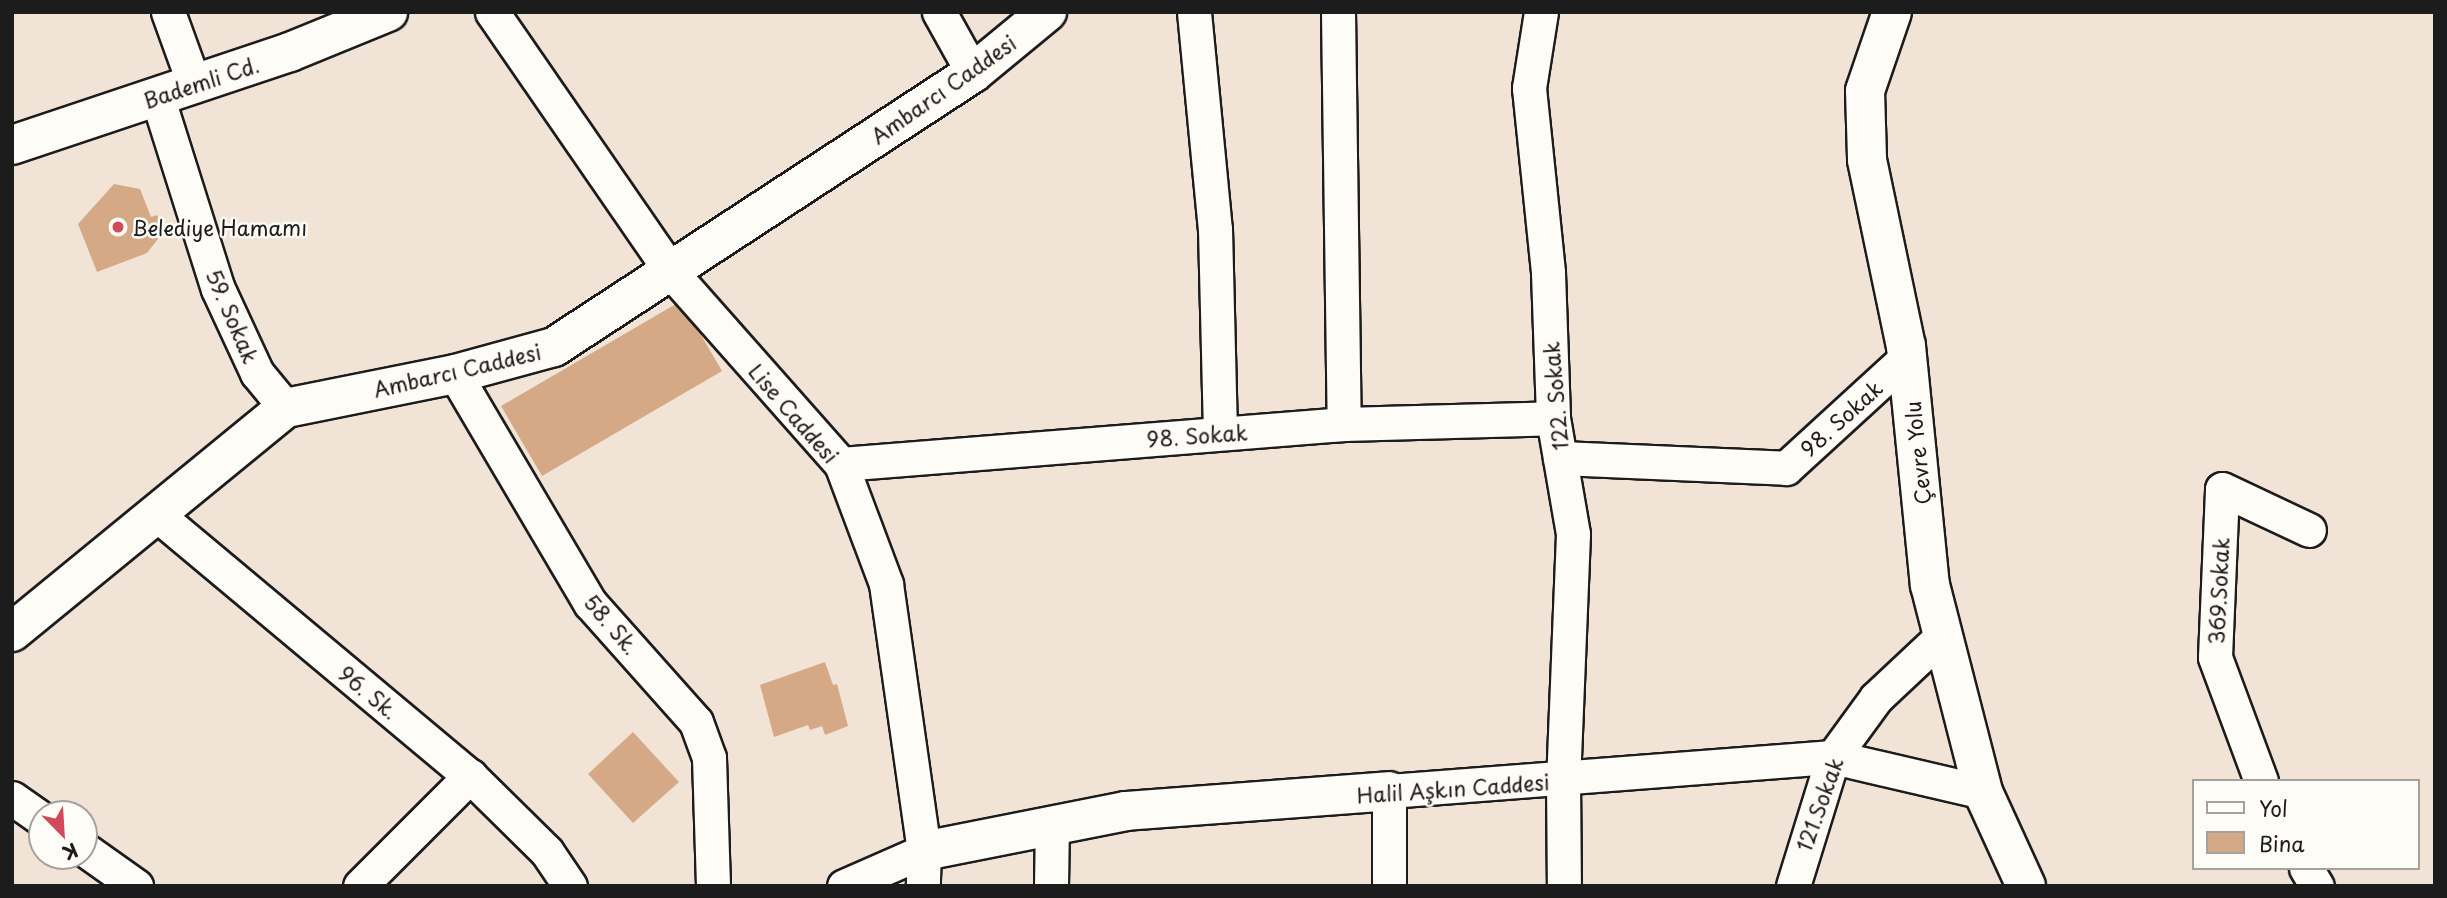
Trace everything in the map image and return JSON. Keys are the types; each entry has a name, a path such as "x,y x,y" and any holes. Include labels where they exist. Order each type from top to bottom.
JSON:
{"street":[{"path":"168,12 194,83"},
{"name":"Bademli Cd.","path":"12,145 290,52 388,12"},
{"name":"Lise Caddesi","path":"492,12 672,273 841,464 886,584 923,868"},
{"path":"939,12 973,73"},
{"name":"Ambarcı Caddesi","path":"12,632 286,408 455,374 554,346 672,273 973,73 1047,12"},
{"path":"1194,12 1215,229 1220,433"},
{"path":"1339,12 1344,425"},
{"name":"122. Sokak","path":"1541,12 1528,88 1548,273 1553,418 1573,534 1563,780 1564,886"},
{"name":"Çevre Yolu","path":"1892,12 1865,91 1867,160 1907,358 1930,585 1983,792 2026,886"},
{"name":"59. Sokak","path":"157,96 218,289 257,373 286,408"},
{"name":"98. Sokak","path":"1560,458 1786,468 1907,358"},
{"name":"58. Sk.","path":"455,374 590,603 696,722 709,758 713,886"},
{"name":"98. Sokak","path":"841,464 1220,433 1344,425 1553,418"},
{"name":"369.Sokak","path":"2259,779 2215,657 2222,489 2309,530"},
{"name":"96. Sk.","path":"155,513 470,776 547,852 569,886"},
{"name":"121.Sokak","path":"1793,886 1833,757 1876,698 1943,635"},
{"name":"Halil Aşkın Caddesi","path":"923,868 1052,825 1126,811 1563,780 1833,757 1983,792"},
{"path":"360,886 470,776"},
{"path":"1389,886 1390,791"},
{"path":"12,799 28,810"},
{"path":"1051,886 1052,825"},
{"path":"98,859 136,886"},
{"path":"844,886 923,868"},
{"path":"2307,870 2317,886"}],"building":[{"name":"Belediye Hamamı","path":"114,184 140,189 151,217 157,215 161,224 154,230 158,239 147,253 97,272 78,224"},
{"path":"681,301 722,371 542,476 501,406"},
{"path":"825,662 833,685 837,684 848,726 825,735 822,726 810,730 808,725 774,737 760,685"},
{"path":"633,732 679,782 633,823 588,774"}],"place":[{"name":"Belediye Hamamı","path":"118,227"}]}
